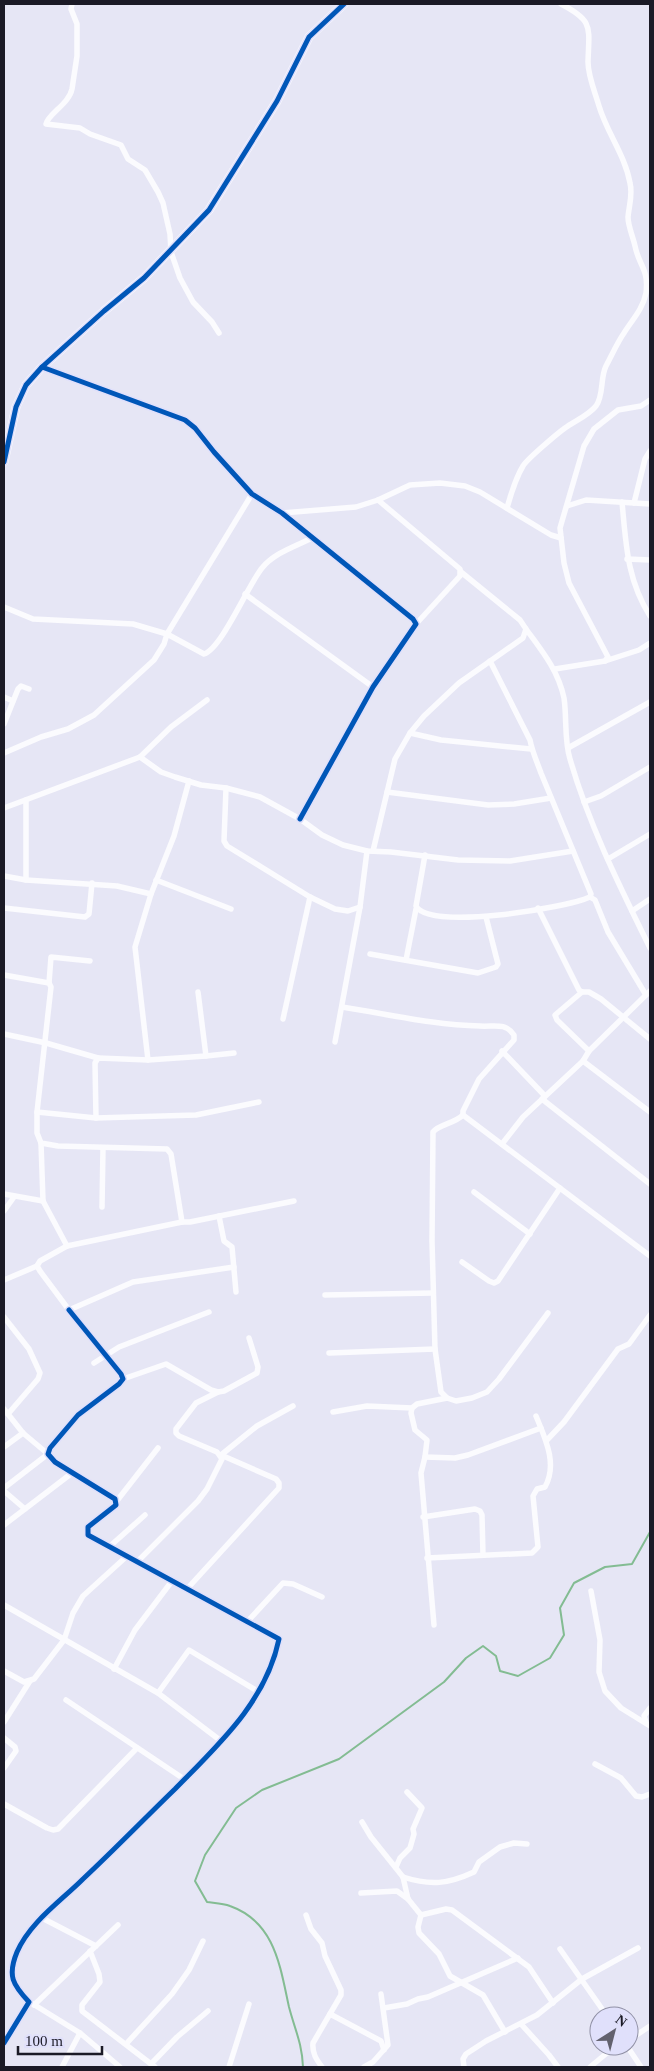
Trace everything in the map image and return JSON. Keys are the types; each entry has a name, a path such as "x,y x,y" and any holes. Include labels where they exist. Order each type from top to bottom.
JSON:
{"street":[{"path":"72,4 71,9 78,24 75,74 71,94 47,120 46,124 80,128 123,146 128,159 144,170 163,204 170,234 171,252 180,278 193,302 212,322 219,333"},
{"path":"4,462 20,396 26,384 104,311 144,278 171,252 215,203 277,101 309,37 344,4"},
{"path":"507,508 514,486 528,459 562,430 596,406 599,400 604,370 626,331 637,316 646,294 646,272 637,255 628,221 631,197 630,181 617,146 608,133 595,94 588,62 590,49 588,28 581,15 561,4"},
{"path":"42,367 185,420 195,428 252,494 282,513 413,619 416,624"},
{"path":"605,661 608,657 606,651 570,583 564,563 560,528 584,446 594,429 618,410 641,406 650,400"},
{"path":"634,503 645,459 650,451"},
{"path":"282,513 356,507 410,486 440,484 465,486 480,492 550,535 561,538"},
{"path":"4,753 41,737 68,729 94,715 154,660 164,644 167,634 252,494"},
{"path":"378,500 520,620 555,669 564,698 569,756 584,802 608,859 650,948"},
{"path":"567,506 586,500 650,504"},
{"path":"622,502 632,579 650,616"},
{"path":"4,607 33,620 133,624 167,634 204,654 209,653 219,640 263,566 279,554 312,538"},
{"path":"628,559 650,560"},
{"path":"300,819 372,687 416,624 460,576 461,572"},
{"path":"245,594 372,687"},
{"path":"335,1042 370,851 396,759 410,733 424,716 459,683 523,638 526,629"},
{"path":"555,669 605,661 639,650 650,642"},
{"path":"490,661 525,728 530,740 531,749 591,894 590,897"},
{"path":"4,724 20,687 28,689"},
{"path":"4,697 13,701"},
{"path":"4,808 140,757 171,727 207,700"},
{"path":"568,748 650,702"},
{"path":"410,733 441,740 531,749"},
{"path":"140,757 161,772 201,785 226,788 260,797 300,819 322,836 337,843 370,851 425,855 458,860 510,861 573,851"},
{"path":"584,802 601,796 650,767"},
{"path":"148,1060 135,948 151,894 174,836 189,781"},
{"path":"226,788 224,841 227,846 310,897 335,908 348,911 360,907"},
{"path":"387,792 488,805 514,804 551,798"},
{"path":"26,800 26,880"},
{"path":"608,859 650,834"},
{"path":"406,960 425,855"},
{"path":"4,876 26,880 117,886 151,894"},
{"path":"156,880 231,909"},
{"path":"4,908 85,917 89,914 90,910 92,883"},
{"path":"283,1019 310,897"},
{"path":"416,909 446,917 486,917 590,897 595,900 608,932 648,993 589,1051 583,1061 524,1117 502,1144"},
{"path":"632,911 650,899"},
{"path":"538,908 576,987 582,992 589,992 601,999 650,1039"},
{"path":"370,954 478,973 496,967 498,961 486,917"},
{"path":"67,1246 43,1201 41,1143 37,1134 37,1112 46,1043 51,987 49,984 51,957 90,961"},
{"path":"4,975 49,984"},
{"path":"198,992 206,1056"},
{"path":"582,992 555,1015 557,1020 589,1051"},
{"path":"342,1006 449,1025 501,1025 507,1027 514,1035 514,1040 502,1051 479,1079 463,1111 463,1116 456,1122 438,1127 434,1132 433,1294 435,1349 441,1392 447,1398 456,1401 472,1398 487,1392 499,1379 548,1313"},
{"path":"4,1034 46,1043 98,1058 148,1060 234,1053"},
{"path":"502,1051 544,1097 650,1184"},
{"path":"96,1118 95,1063 98,1058"},
{"path":"583,1061 650,1112"},
{"path":"37,1112 96,1118 196,1115 259,1102"},
{"path":"463,1116 650,1256"},
{"path":"41,1143 58,1146 167,1149 171,1154 182,1222"},
{"path":"102,1208 103,1148"},
{"path":"462,1262 494,1283 498,1281 560,1188"},
{"path":"474,1192 530,1234"},
{"path":"4,1194 43,1201"},
{"path":"4,1211 14,1197"},
{"path":"4,1280 37,1266 40,1261 67,1246 294,1201"},
{"path":"219,1216 224,1241 232,1247 236,1292"},
{"path":"37,1266 68,1310 106,1355 123,1379"},
{"path":"68,1310 133,1282 234,1267"},
{"path":"325,1295 433,1294"},
{"path":"94,1363 119,1347 209,1312"},
{"path":"547,1440 564,1422 618,1349 629,1344 650,1314"},
{"path":"4,1317 29,1349 40,1374 38,1379 6,1411 23,1433 55,1462 115,1499 116,1502"},
{"path":"187,1589 279,1488 279,1483 276,1479 176,1433 176,1430 196,1403 224,1391 257,1373 258,1367 249,1338"},
{"path":"329,1353 435,1349"},
{"path":"25,1509 4,1489 48,1454 50,1448 78,1415 123,1379 166,1364 211,1390 218,1392"},
{"path":"333,1412 366,1406 412,1408 418,1404 447,1398"},
{"path":"221,1455 258,1426 293,1406"},
{"path":"412,1408 411,1413 415,1430 427,1440 425,1457 420,1473 434,1624"},
{"path":"427,1558 532,1553 536,1550 538,1547 533,1496 537,1489 545,1486 551,1470 547,1440 536,1416"},
{"path":"425,1457 455,1458 468,1456 541,1428"},
{"path":"4,1448 23,1433"},
{"path":"120,2067 80,2033 31,2003 14,1987 12,1973 17,1952 42,1918 184,1779 245,1714 272,1666 279,1639 88,1536 88,1527 116,1505 116,1502 158,1448"},
{"path":"137,1562 204,1495 222,1459 221,1455"},
{"path":"4,1525 72,1473"},
{"path":"423,1517 475,1509 480,1511 482,1515 483,1555"},
{"path":"109,1547 145,1515"},
{"path":"4,1671 24,1682 34,1679 64,1640 73,1613 83,1596 127,1556"},
{"path":"114,1669 134,1630 172,1581"},
{"path":"247,1622 283,1583 293,1584 322,1597"},
{"path":"591,1592 600,1640 598,1672 605,1691 621,1708 649,1725"},
{"path":"4,1605 158,1693 221,1741"},
{"path":"158,1693 189,1650 259,1692"},
{"path":"4,1722 30,1681"},
{"path":"66,1700 184,1779"},
{"path":"649,1725 644,1716 650,1708"},
{"path":"4,1738 15,1747 16,1751 4,1768"},
{"path":"4,1804 47,1828 58,1829 137,1748"},
{"path":"595,1764 621,1778 636,1796 642,1797 650,1794"},
{"path":"396,1867 400,1858 410,1848 414,1834 413,1828 422,1808 406,1792"},
{"path":"362,1822 371,1837 403,1877 408,1899"},
{"path":"403,1877 425,1883 456,1880 474,1872 479,1862 500,1846 527,1844"},
{"path":"361,1893 396,1891 408,1899 421,1915"},
{"path":"421,1915 446,1909 452,1910 529,1967 553,2003"},
{"path":"306,1915 311,1929 322,1943 325,1956 341,1990 341,1995 313,2043 312,2050 316,2060 322,2067"},
{"path":"421,1915 418,1927 419,1934 435,1948 447,1972 460,1983 478,1991 483,1996 505,2032"},
{"path":"42,1918 96,1946"},
{"path":"4,2043 31,2003 118,1925"},
{"path":"126,2044 172,1994 189,1970 203,1941"},
{"path":"464,2067 463,2059 466,2054 537,2015 582,1979 638,1948"},
{"path":"560,1949 600,2006"},
{"path":"90,1951 99,1974 100,1982 82,2005 82,2011 153,2066 177,2037 208,2011"},
{"path":"384,2008 407,2004 518,1958"},
{"path":"364,2067 375,2065 389,2040 381,1994"},
{"path":"229,2067 249,2004"},
{"path":"330,2014 381,2041 384,2050"},
{"path":"521,2024 558,2067"},
{"path":"639,2033 650,2026"},
{"path":"62,2067 80,2033"},
{"path":"590,2067 606,2056"},
{"path":"634,2056 641,2067"}],"waterway":[{"path":"303,2067 300,2044 273,1947 257,1923 245,1913 227,1905 207,1902 195,1881 205,1855 236,1808 262,1790 339,1759 444,1682 466,1658 483,1646 496,1656 500,1671 518,1676 550,1658 564,1635 560,1608 574,1583 605,1567 632,1564 650,1532"}],"cycle path":[{"path":"4,462 16,407 26,385 42,367 144,278 209,210 277,101 309,37 344,4"},
{"path":"42,367 185,420 195,428 252,494 282,513 413,619 416,624 373,687 300,819"},
{"path":"4,2043 29,2002 19,1990 12,1974 14,1960 23,1941 47,1912 118,1846 223,1739 252,1703 273,1662 279,1639 88,1535 88,1527 116,1505 115,1499 55,1462 48,1454 50,1448 78,1415 123,1379 121,1374 69,1310"}]}
